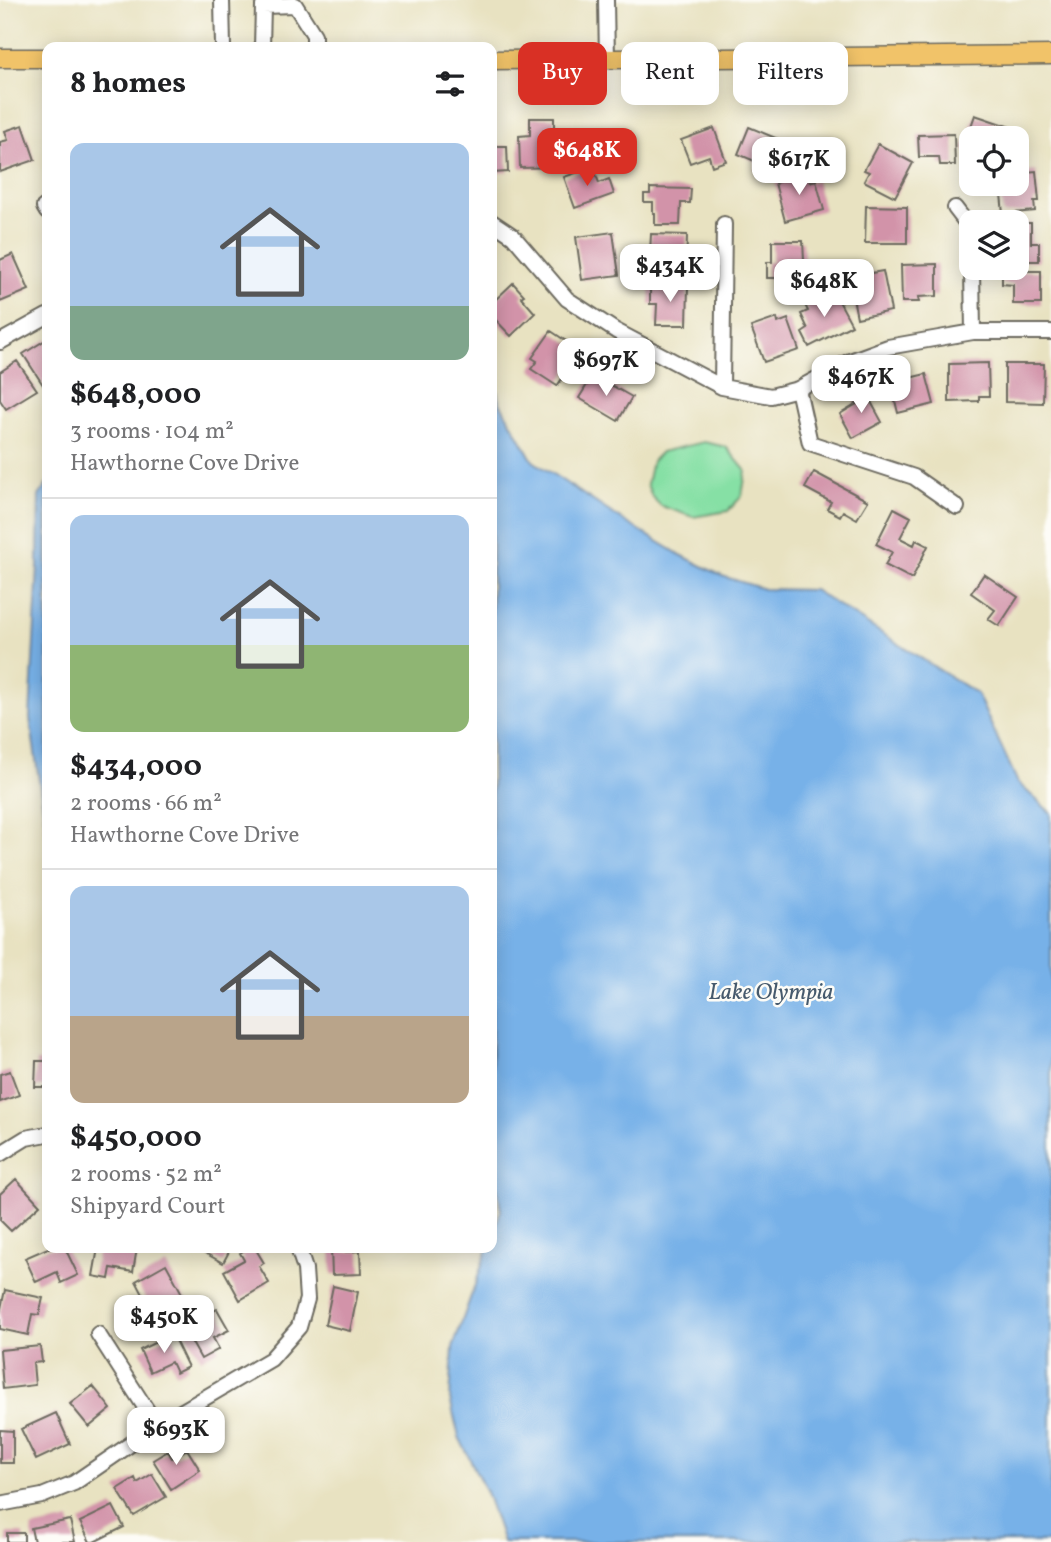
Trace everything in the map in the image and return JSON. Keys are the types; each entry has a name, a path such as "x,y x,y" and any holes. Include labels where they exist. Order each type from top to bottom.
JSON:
{"main road":[{"path":"607,60 1051,55"},
{"path":"0,58 42,58"},
{"path":"497,60 518,60"}],"street":[{"path":"222,0 223,42"},
{"path":"606,0 607,42"},
{"path":"262,42 261,3 295,5 314,35 314,42"},
{"path":"955,208 959,213"},
{"path":"723,387 724,224"},
{"path":"497,225 513,236 567,299 616,331 723,387 771,396 798,389 850,361 888,347 973,332 1051,332"},
{"path":"972,280 973,332"},
{"path":"0,342 42,319"},
{"path":"798,389 810,443 914,477 957,507"},
{"path":"0,1154 26,1138 42,1135"},
{"path":"0,1504 42,1496 74,1483 157,1426 271,1359 299,1326 307,1299 305,1269 300,1253"},
{"path":"99,1334 157,1426"}],"green space":[{"path":"704,442 726,447 746,471 742,496 728,511 693,517 661,506 652,497 647,484 652,461 661,452"}],"water":[{"name":"Lake Olympia","path":"497,391 500,403 533,461 622,520 722,576 764,589 814,590 977,694 1018,783 1051,813 1051,1542 503,1542 486,1492 459,1437 450,1399 453,1347 486,1253 497,1253 497,1222 501,1210 497,1184"},
{"path":"42,492 42,801 30,718 39,496"}],"building":[{"path":"975,115 1007,126 971,126"},
{"path":"530,118 554,118 554,132 559,132 560,167 520,168 519,136 530,135"},
{"path":"23,125 35,160 0,172 0,142 8,140 5,131"},
{"path":"749,127 783,141 769,175 754,169 757,162 738,154"},
{"path":"714,128 726,161 712,166 709,156 690,163 681,140"},
{"path":"954,134 955,165 940,165 939,157 919,157 918,135"},
{"path":"878,144 913,163 895,197 864,181 869,172 864,170"},
{"path":"497,146 507,146 508,172 497,173"},
{"path":"593,167 599,183 609,179 614,194 575,208 564,177"},
{"path":"1036,171 1039,201 1034,201 1035,211 1003,210 1001,196 1029,196 1029,172"},
{"path":"807,173 810,182 816,180 824,210 785,221 775,183"},
{"path":"650,188 691,189 690,203 681,203 680,225 655,225 653,202 644,202 644,194 650,194"},
{"path":"866,206 907,207 907,243 865,243"},
{"path":"1029,223 1031,243 1039,243 1039,261 1029,261"},
{"path":"613,232 619,275 582,280 576,237"},
{"path":"651,234 687,235 686,275 659,274 660,253 650,253"},
{"path":"772,241 803,241 804,260 799,260 799,278 767,278 767,262 772,262"},
{"path":"13,254 29,290 0,302 0,260"},
{"path":"937,264 937,296 918,297 919,302 902,302 901,265"},
{"path":"883,271 891,311 857,318 849,277"},
{"path":"1029,271 1041,271 1041,304 1013,304 1013,285 1002,284 1002,280 1029,280"},
{"path":"513,283 535,313 511,336 497,321 497,298"},
{"path":"650,285 688,286 687,325 656,325 657,304 650,304"},
{"path":"833,290 852,325 809,347 802,333 808,329 801,314 808,311 805,305"},
{"path":"777,318 778,323 788,319 799,350 764,362 751,327"},
{"path":"551,331 581,351 557,386 531,369 537,361 532,358"},
{"path":"42,342 42,383 23,354"},
{"path":"17,361 37,390 6,409 0,400 0,372"},
{"path":"988,363 989,396 979,396 979,401 949,402 949,364"},
{"path":"1005,364 1044,364 1043,403 1005,402"},
{"path":"903,372 905,379 926,374 934,404 898,413 889,376"},
{"path":"593,375 632,397 618,421 579,398"},
{"path":"864,389 882,422 853,438 840,414 857,404 852,395"},
{"path":"814,472 868,501 857,519 843,511 840,516 827,509 831,502 805,488"},
{"path":"894,508 911,517 900,538 914,545 916,540 928,546 912,579 885,565 892,552 876,544"},
{"path":"984,574 1018,597 999,626 988,619 995,610 971,593"},
{"path":"36,1061 42,1061 42,1087 35,1087"},
{"path":"10,1071 19,1095 0,1102 0,1074"},
{"path":"16,1179 40,1205 11,1231 0,1220 0,1194"},
{"path":"42,1251 42,1253 67,1253 78,1275 61,1283 57,1272 36,1282 25,1258"},
{"path":"97,1253 136,1253 133,1272 111,1268 109,1279 93,1276"},
{"path":"205,1253 228,1253 223,1263"},
{"path":"240,1253 258,1253 264,1263 259,1266 269,1283 240,1300 224,1271 244,1260"},
{"path":"331,1253 360,1253 361,1274 332,1275"},
{"path":"166,1264 185,1299 149,1319 140,1303 146,1300 136,1281"},
{"path":"333,1286 358,1292 350,1331 325,1325"},
{"path":"5,1290 43,1298 39,1315 32,1314 28,1335 0,1329"},
{"path":"217,1309 229,1330 213,1338 219,1349 201,1359 183,1327"},
{"path":"172,1334 188,1367 176,1373 171,1362 150,1372 140,1350"},
{"path":"40,1346 42,1362 33,1363 35,1385 3,1389 0,1350"},
{"path":"93,1386 111,1409 89,1427 70,1404"},
{"path":"56,1413 70,1444 36,1460 21,1429"},
{"path":"0,1430 13,1431 13,1463 0,1463"},
{"path":"187,1449 200,1470 171,1489 153,1460 168,1451 172,1458"},
{"path":"152,1474 166,1497 134,1516 117,1489 135,1478 137,1483"},
{"path":"113,1506 124,1527 90,1542 80,1522"},
{"path":"70,1520 75,1542 34,1542 31,1528"},
{"path":"7,1533 24,1533 24,1542 7,1542"}]}
